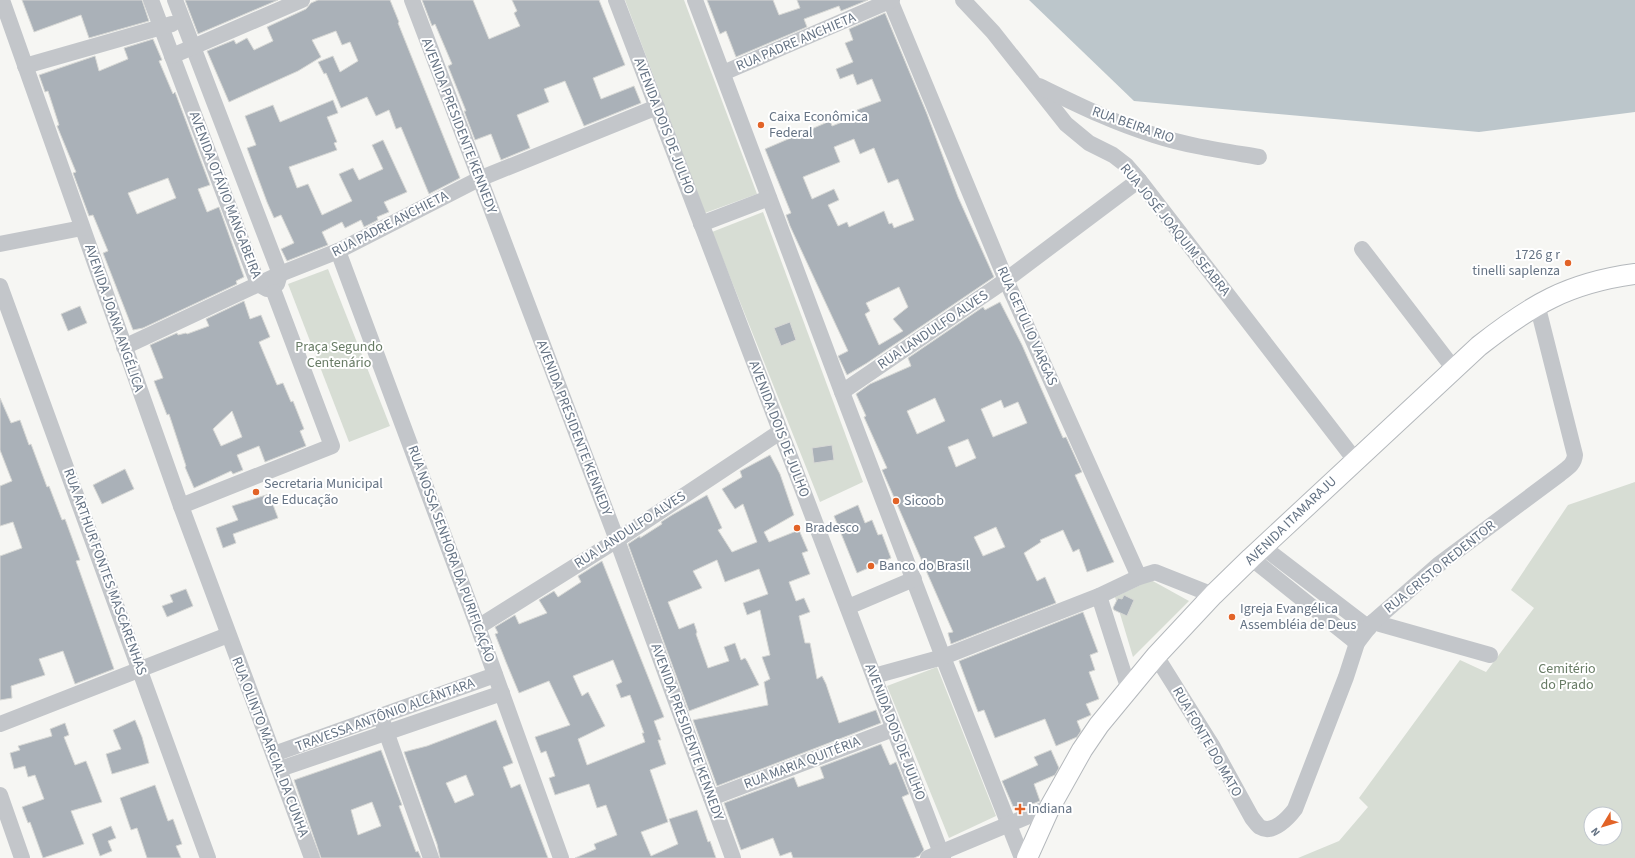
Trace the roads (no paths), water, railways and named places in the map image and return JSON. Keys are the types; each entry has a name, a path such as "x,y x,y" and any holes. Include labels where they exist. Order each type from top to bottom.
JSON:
{"main road":[{"name":"AVENIDA ITAMARAJU","path":"1027,858 1050,807 1095,731 1156,656 1257,552 1479,346 1512,320 1537,304 1567,290 1611,277 1635,274"}],"street":[{"name":"AVENIDA JOANA ANGÉLICA","path":"2,0 124,347 228,635"},
{"name":"AVENIDA OTÁVIO MANGABEIRA","path":"151,0 258,284 274,292 280,274 175,0"},
{"path":"172,56 302,0"},
{"name":"AVENIDA PRESIDENTE KENNEDY","path":"412,0 617,540 733,858"},
{"name":"AVENIDA DOIS DE JULHO","path":"616,0 658,106 701,224 874,676 938,856"},
{"path":"695,0 842,392 943,657 1022,858"},
{"name":"RUA PADRE ANCHIETA","path":"723,73 891,0"},
{"name":"RUA GETÚLIO VARGAS","path":"891,0 1006,280 1138,577"},
{"name":"RUA JOSÉ JOAQUIM SEABRA","path":"963,0 993,32 1066,124 1089,143 1113,155 1139,180 1355,460"},
{"path":"25,66 183,21"},
{"name":"RUA BEIRA RIO","path":"1034,84 1084,108 1154,135 1202,147 1259,157"},
{"name":"RUA PADRE ANCHIETA","path":"124,347 280,274 338,251 479,179 658,106"},
{"name":"RUA LANDULFO ALVES","path":"842,392 1006,280 1139,180"},
{"path":"701,224 769,198"},
{"path":"0,244 82,228"},
{"path":"1362,249 1454,369"},
{"name":"RUA NOSSA SENHORA DA PURIFICAÇÃO","path":"338,251 478,627 561,858"},
{"name":"RUA ARTHUR FONTES MASCARENHAS","path":"0,286 141,670 208,858"},
{"path":"181,506 332,446 274,292"},
{"name":"RUA CRISTO REDENTOR","path":"1260,827 1269,828 1275,826 1289,817 1295,809 1346,677 1357,643 1371,625 1438,565 1560,474 1571,465 1574,460 1575,455 1537,304"},
{"name":"RUA LANDULFO ALVES","path":"478,627 617,540 780,432"},
{"path":"1257,552 1371,625 1490,655"},
{"path":"1257,552 1357,643"},
{"path":"874,676 943,657 1099,596 1138,577 1155,572 1213,596"},
{"path":"848,607 914,579"},
{"path":"1099,596 1129,690"},
{"path":"0,724 228,635"},
{"name":"RUA OLINTO MARCIAL DA CUNHA","path":"228,635 280,769 312,858"},
{"name":"RUA FONTE DO MATO","path":"1156,656 1212,747 1246,809 1260,827"},
{"name":"TRAVESSA ANTÔNIO ALCÂNTARA","path":"274,754 495,675"},
{"name":"TRAVESSA ANTÔNIO ALCÂNTARA","path":"280,769 386,734 502,693"},
{"path":"380,716 431,858"},
{"name":"RUA MARIA QUITÉRIA","path":"711,798 893,729"},
{"path":"0,795 22,858"},
{"path":"938,856 1008,824 1050,807"}],"place":[{"name":"Caixa Econômica Federal","path":"761,125"},
{"name":"1726 g r tinelli saplenza","path":"1568,263"},
{"name":"Secretaria Municipal de Educação","path":"256,492"},
{"name":"Sicoob","path":"896,501"},
{"name":"Bradesco","path":"797,528"},
{"name":"Banco do Brasil","path":"871,566"},
{"name":"Igreja Evangélica Assembléia de Deus","path":"1232,617"},
{"name":"Indiana","path":"1020,809"}],"park label":[{"name":"Praça Segundo Centenário","path":"339,356"},
{"name":"Cemitério do Prado","path":"1567,678"}]}
